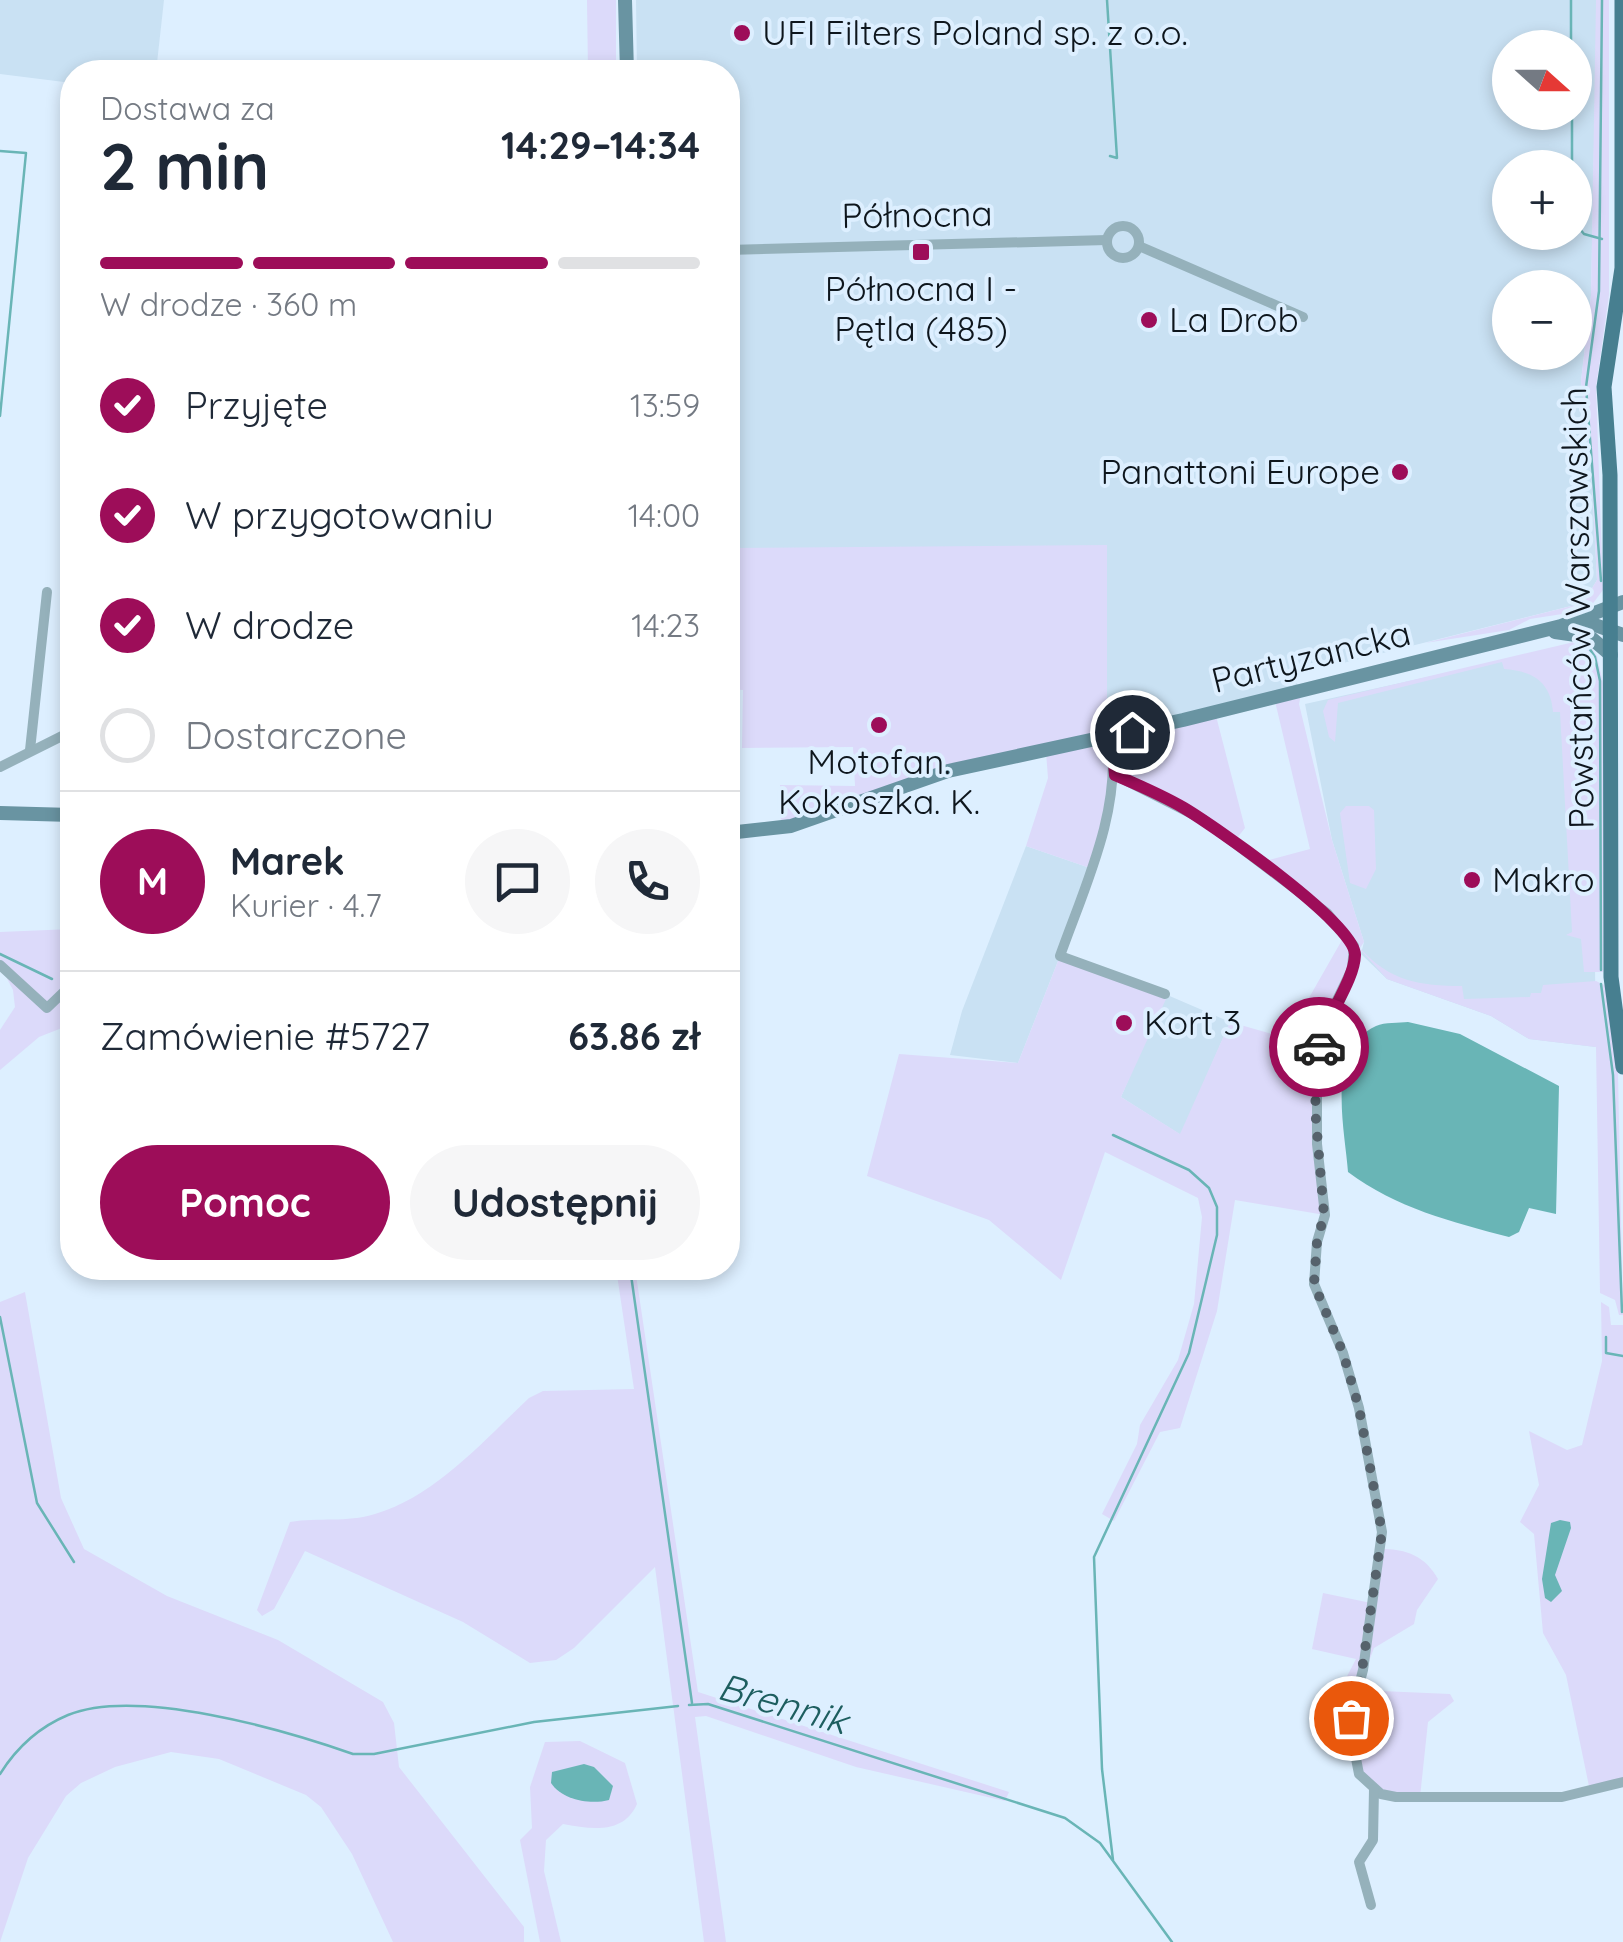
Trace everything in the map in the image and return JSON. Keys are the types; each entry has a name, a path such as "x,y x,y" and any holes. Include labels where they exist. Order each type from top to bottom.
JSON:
{"main road":[{"path":"625,0 627,60"},
{"name":"Powstańców Warszawskich","path":"1622,0 1622,268 1604,387 1616,604 1611,655 1611,977 1623,1067"},
{"name":"Partyzancka","path":"740,832 791,826 948,771 1112,737 1539,632 1616,604"},
{"name":"Partyzancka","path":"1561,626 1612,632"},
{"path":"1539,632 1590,637 1611,655"},
{"path":"0,813 60,815"}],"street":[{"path":"1126,226 1136,231 1138,246 1132,255 1118,257 1107,240 1112,230 1126,226"},
{"name":"Północna","path":"740,250 1107,240"},
{"path":"1138,246 1303,317"},
{"path":"30,750 47,592"},
{"path":"0,767 60,736"},
{"path":"1112,737 1115,775 1090,868 1060,956 1165,994"},
{"path":"1115,775 1180,805 1222,834 1328,913 1346,933 1355,953 1326,1023 1316,1063 1317,1144 1324,1215 1314,1274 1359,1408 1380,1514 1380,1558 1350,1726 1360,1774 1374,1789 1396,1797 1544,1798 1574,1796 1623,1782"},
{"path":"0,965 47,1008 60,996"},
{"path":"1371,1905 1359,1862 1373,1840 1374,1789"}],"shaded area":[{"path":"0,0 164,0 157,60 60,60 60,82 0,74"},
{"path":"587,0 616,0 616,60 588,60"},
{"path":"636,0 1597,0 1592,246 1592,150 1492,150 1492,250 1592,250 1592,270 1492,270 1492,370 1582,370 1597,580 1583,603 1291,676 1302,690 1107,738 913,548 740,548 740,60 637,60"},
{"path":"1596,0 1609,0 1609,295 1596,387 1603,590 1588,610 1530,619 1509,630 1425,643 1583,603 1597,580 1591,466 1581,381 1582,370 1592,370"},
{"path":"1107,545 1107,737 1215,712 1245,828 1233,843 1115,775 1090,868 1026,846 1048,778 1046,752 948,771 781,828 780,785 855,786 853,747 742,748 740,548"},
{"path":"1587,642 1597,656 1603,683 1603,972 1584,972 1581,939 1566,935 1572,932 1560,712 1553,712 1549,693 1539,680 1524,672 1504,669 1502,662 1338,703 1335,742 1329,737 1323,711 1328,700"},
{"path":"1527,655 1592,722 1596,1047 1529,1039 1491,1016 1387,979 1361,954 1364,942 1332,840 1305,704"},
{"path":"1302,690 1299,704 1332,840 1364,942 1360,948 1371,959 1406,979 1462,986 1464,999 1530,997 1531,993 1541,993 1543,985 1596,981 1606,986 1618,1074 1623,1315 1619,1315 1615,1300 1600,1293 1596,1047 1529,1039 1491,1016 1387,979 1359,948 1318,1050 1325,1215 1235,1200 1217,1311 1180,1428 1160,1432 1114,1521 1102,1514 1137,1444 1140,1425 1178,1360 1194,1304 1202,1217 1198,1198 1105,1152 1061,1280 989,1220 867,1176 899,1054 1018,1063 1060,956 1166,999 1121,1097 1180,1134 1230,1022 1286,1038 1346,933 1258,863 1310,849 1274,697"},
{"path":"1346,806 1369,806 1374,810 1376,869 1366,889 1350,883 1340,813"},
{"path":"1026,846 1090,868 1060,956 1018,1063 950,1055 962,1011"},
{"path":"60,930 60,1029 39,1037 0,1070 0,1030 15,1007 13,990 0,965 0,932"},
{"path":"1165,994 1230,1022 1181,1135 1121,1097"},
{"path":"1408,1022 1460,1034 1559,1086 1556,1214 1529,1208 1519,1232 1509,1237 1405,1204 1348,1172 1342,1092 1350,1052 1360,1037 1376,1026"},
{"path":"618,1280 637,1280 698,1692 1009,1792 1005,1801 856,1767 706,1716 695,1717 726,1942 704,1942 655,1567 574,1648 556,1660 530,1663 463,1622 305,1551 274,1609 262,1616 257,1610 290,1522 364,1517 397,1506 439,1480 529,1398 543,1391 634,1389"},
{"path":"25,1292 61,1498 84,1549 167,1596 278,1640 383,1702 394,1723 399,1767 524,1927 524,1942 393,1942 352,1854 321,1807 306,1795 219,1759 171,1752 115,1767 81,1783 66,1796 28,1858 0,1942 0,1302"},
{"path":"1601,1302 1609,1307 1611,1325 1623,1325 1623,1782 1590,1791 1566,1675 1543,1633 1534,1534 1520,1522 1539,1485 1529,1431 1567,1450 1582,1445 1602,1361"},
{"path":"1570,1522 1571,1528 1555,1575 1562,1591 1551,1602 1545,1598 1542,1579 1551,1523"},
{"path":"1381,1549 1414,1555 1438,1579 1417,1610 1414,1624 1374,1648 1358,1690 1450,1694 1454,1701 1428,1722 1420,1797 1387,1796 1359,1774 1351,1719 1328,1713 1356,1659 1312,1649 1323,1593 1371,1603"},
{"path":"580,1741 625,1763 637,1804 631,1814 615,1825 595,1828 563,1824 546,1840 544,1871 561,1942 540,1942 520,1840 532,1828 530,1787 545,1742"},
{"path":"584,1764 594,1767 613,1786 609,1800 577,1800 562,1794 551,1783 552,1772"}],"waterway":[{"path":"1107,0 1117,158 1110,156"},
{"path":"1571,0 1571,30"},
{"path":"1601,581 1586,387 1599,291 1602,0"},
{"path":"1572,130 1572,150"},
{"path":"0,151 26,153 0,416"},
{"path":"1592,236 1602,239"},
{"path":"1587,645 1595,657 1600,681 1601,970"},
{"name":"Brennik","path":"0,954 52,979"},
{"path":"1601,984 1613,1075 1622,1312"},
{"path":"1113,1135 1189,1170 1209,1188 1217,1207 1217,1235 1189,1353 1094,1557 1102,1769 1113,1860"},
{"name":"Brennik","path":"632,1280 692,1703"},
{"path":"0,1317 37,1503 74,1562"},
{"path":"1606,1337 1606,1353 1623,1356"},
{"name":"Brennik","path":"689,1705 708,1704 1065,1818 1100,1843 1172,1942"},
{"path":"0,1774 38,1732 68,1715 97,1708 132,1706 211,1715 353,1754 374,1754 534,1722 678,1706"}],"way so far":[{"path":"1319,1047 1315,1108 1324,1215 1314,1259 1314,1284 1343,1353 1359,1408 1382,1532 1361,1677 1351,1718"}],"place":[{"name":"UFI Filters Poland sp. z o.o.","path":"742,33"},
{"name":"Północna I - Pętla (485)","path":"921,252"},
{"name":"La Drob","path":"1149,320"},
{"name":"Panattoni Europe","path":"1400,472"},
{"name":"Motofan. Kokoszka. K.","path":"879,725"},
{"name":"Makro","path":"1472,880"},
{"name":"Kort 3","path":"1124,1023"}],"route":[{"path":"1132,732 1112,737 1115,775 1204,820 1328,913 1351,940 1355,953 1352,969 1319,1047"}]}
